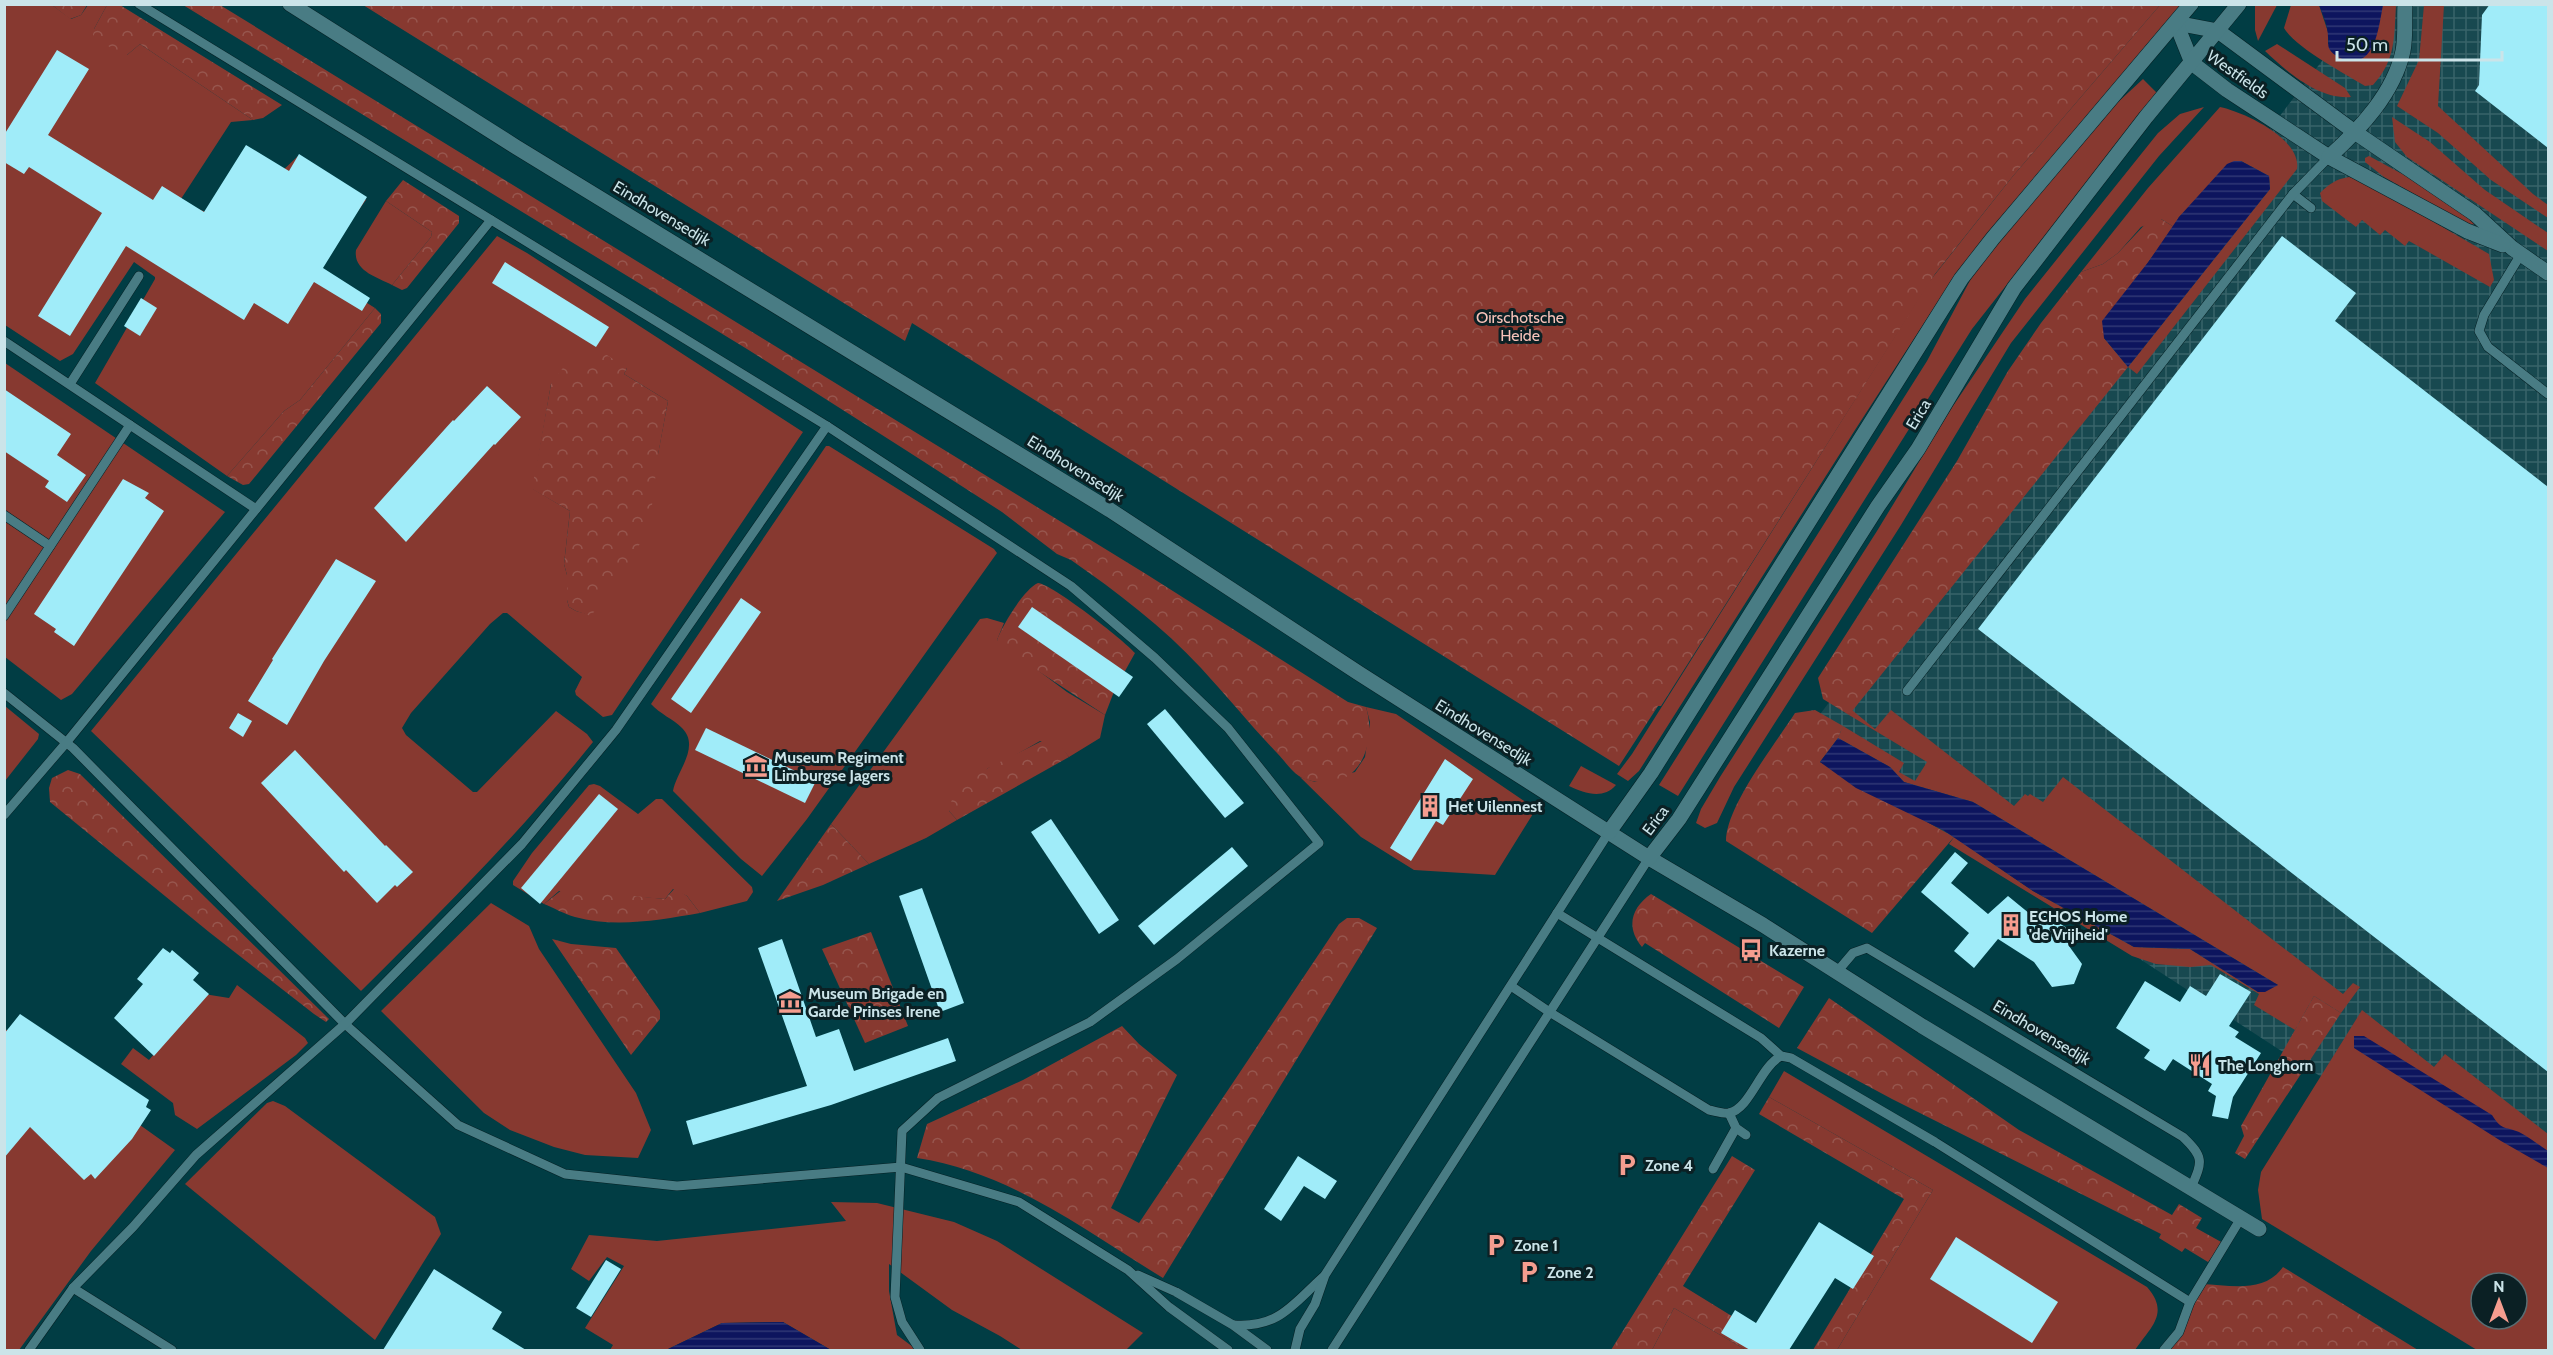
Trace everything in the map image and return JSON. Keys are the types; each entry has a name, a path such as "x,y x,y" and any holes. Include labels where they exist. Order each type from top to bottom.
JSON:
{"street":[{"name":"Eindhovensedijk","path":"290,4 516,147 1110,510 1360,674 1649,858 2259,1229"},
{"name":"Erica","path":"1609,832 1657,763 1961,279 2191,4"},
{"name":"Erica","path":"1649,858 1679,819 1878,506 1918,449 2014,288 2102,172 2239,4"},
{"path":"2329,157 2356,134 2397,72 2403,49 2405,4"},
{"name":"Westfields","path":"2176,23 2218,30 2356,134 2475,214 2516,251 2548,273"},
{"name":"Westfields","path":"2176,23 2192,63 2227,90 2329,157 2467,231 2516,251"}],"lane":[{"path":"139,4 827,426 1071,586 1155,658 1227,728 1319,843 1177,959 1090,1022 938,1098 902,1131 895,1297 902,1322 920,1350"},
{"path":"1907,691 2293,194 2329,157"},
{"path":"2293,194 2311,208"},
{"path":"4,815 66,743 491,220"},
{"path":"2516,251 2484,315 2479,331 2488,348 2548,394"},
{"path":"70,384 139,276"},
{"path":"4,341 256,509"},
{"path":"4,616 130,425"},
{"path":"29,1350 73,1288 133,1227 196,1155 345,1024 522,844 616,730 827,426"},
{"path":"4,515 50,546"},
{"path":"4,693 66,743 345,1024 458,1125 565,1174 677,1186 901,1167 1020,1202 1128,1270 1176,1293 1233,1325 1267,1350"},
{"path":"1233,1325 1262,1324 1279,1317 1297,1304 1325,1275 1609,832"},
{"path":"1332,1350 1649,858"},
{"path":"1557,913 1598,936 1761,1038 1781,1056 1791,1058 1935,1142 2190,1302"},
{"name":"Eindhovensedijk","path":"1836,973 1853,953 1867,948 2183,1137 2198,1151 2201,1165 2190,1188"},
{"path":"1511,986 1709,1110 1729,1113 1741,1106 1772,1061 1781,1056"},
{"path":"1729,1113 1736,1128 1746,1135"},
{"path":"1713,1169 1736,1128"},
{"path":"2164,1350 2179,1332 2190,1302 2241,1218"},
{"path":"1128,1270 1169,1307 1228,1350"},
{"path":"1295,1350 1300,1329 1315,1304 1325,1275"},
{"path":"73,1288 172,1350"}],"shaded area":[{"path":"2319,5 2383,5 2374,43 2364,57 2356,61 2346,60 2331,52 2326,25"},
{"path":"2365,5 2548,5 2548,1224 1801,739"},
{"path":"2241,161 2269,176 2270,189 2128,367 2104,338 2102,321 2149,261 2179,217 2227,164"},
{"path":"1838,738 1890,767 1904,782 1973,802 2278,985 2265,992 2258,992 2190,949 2134,947 2033,891 1943,830 1856,788 1820,762"},
{"path":"2354,1036 2364,1036 2492,1115 2501,1126 2519,1132 2534,1141 2548,1151 2548,1168 2354,1048"},
{"path":"783,1322 831,1350 666,1350 722,1323"}],"green space":[{"path":"4,5 52,5 71,19 81,15 88,5 107,5 94,29 127,55 140,44 253,120 231,122 179,202 206,212 278,175 298,156 366,200 315,270 375,308 300,400 284,411 227,476 95,383 155,279 134,262 73,354 60,361 5,325"},
{"path":"52,5 87,5 81,15 70,19"},
{"path":"107,5 120,5 282,105 263,118 253,120 140,44 127,55 122,56 93,35"},
{"path":"183,5 220,5 1146,574 1348,702 1366,707 1369,733 1363,758 1347,776 1335,781 1316,782 1299,776 1201,668 1155,624 1071,560 1057,554 1002,512 747,349"},
{"name":"Oirschotsche Heide","path":"363,5 2160,5 2013,176 1935,274 1661,706 1658,706 1619,766 912,323 905,341"},
{"path":"2160,5 2182,5 1964,265 1855,430 1639,771 1628,781 1617,774 1632,754 1929,282 2013,176"},
{"path":"2255,5 2277,5 2258,41 2255,30"},
{"path":"2291,5 2319,5 2328,32 2328,44 2372,49 2383,5 2396,5 2392,48 2381,76 2373,85 2365,86 2309,52 2284,28"},
{"path":"2424,5 2444,5 2438,106 2533,194 2548,205 2548,218 2491,180 2438,133 2397,106 2419,60"},
{"path":"2277,44 2345,88 2351,97 2327,94 2293,76 2265,51"},
{"path":"2143,79 2157,93 1972,329 1678,796 1659,785 1927,361 1974,273 2026,208 2117,103"},
{"path":"2204,107 2159,156 2011,343 1901,525 1734,787 1717,823 1705,828 1696,823 1701,809 1720,777 1877,531 1953,406 2025,299 2158,133 2180,114"},
{"path":"2220,107 2256,121 2281,138 2296,158 2297,169 2137,374 2128,367 2270,189 2269,176 2241,161 2179,217 2174,227 2161,219 2141,227 2118,253 2103,264 2081,272 2148,188"},
{"path":"2392,117 2430,142 2485,190 2548,233 2548,251 2407,157 2395,142"},
{"path":"2369,156 2441,195 2475,224 2469,225 2384,177 2365,162 2365,158"},
{"path":"2349,177 2363,181 2489,254 2494,280 2490,287 2409,241 2405,246 2385,230 2380,235 2362,220 2356,227 2322,201 2320,193 2323,190 2336,181"},
{"path":"403,180 459,216 459,223 407,288 402,290 392,285 431,237 432,232 386,201"},
{"path":"386,201 432,232 431,237 392,285 367,272 358,263 356,257 356,250"},
{"path":"2152,217 2161,219 2174,227 2149,261 2104,338 2128,367 1849,715 1823,699 1818,678 1957,461 2008,371 2041,323 2081,272 2103,264 2118,253"},
{"path":"497,236 527,253 803,432 612,715 603,717 576,695 575,691 582,677 507,613 503,613 490,624 411,713 402,728 406,735 473,792 477,792 556,711 587,734 593,742 510,839 361,991 91,731","holes":["579,367 627,368 624,374 668,401 658,454 591,615 569,607 567,600 567,575 564,564 570,511 533,489 551,384"]},
{"path":"375,308 381,314 381,323 249,484 243,485 227,476 284,411 300,400"},
{"path":"593,346 627,368 624,374 668,401 658,455 650,522 634,556 591,616 569,607 567,600 567,575 564,564 570,511 532,489 551,384 568,361 579,367"},
{"path":"5,363 225,512 72,694 61,700 5,657"},
{"path":"826,446 997,553 807,819 762,876 741,859 673,791 686,760 689,743 687,735 682,728 651,704"},
{"path":"1038,583 1072,602 1135,653 1115,689 1105,715 1000,646 997,640 1008,617 1026,592"},
{"path":"987,618 1004,623 997,640 1067,692 1105,715 1100,738 1069,757 1058,744 1040,741 995,767 988,768 949,811 957,820 926,838 869,864 831,824 980,619"},
{"path":"5,706 39,734 38,739 5,781"},
{"path":"1366,707 1396,714 1536,809 1495,875 1414,870 1361,837 1300,777 1315,782 1355,772 1365,757 1370,722"},
{"path":"1815,710 1843,726 1838,738 1820,762 1954,837 1872,933 1726,841 1734,810 1765,757 1795,713"},
{"path":"1852,710 1875,729 1891,710 2014,806 2025,794 2028,796 2030,794 2043,802 2063,777 2343,994 2353,983 2360,987 2341,1013 2314,996 2295,1030 2254,1005 2259,994 2211,965 2190,967 2156,964 2132,956 1949,844 1954,837 2033,891 2134,947 2190,949 2258,992 2278,985 1973,802 1904,782 1890,767 1838,738 1843,726 1904,763 1899,772 1915,781 1927,762 1849,715"},
{"path":"1048,738 1056,739 1069,757 957,820 949,811 954,791 988,768"},
{"path":"1581,766 1616,785 1611,790 1599,794 1587,793 1569,786"},
{"path":"68,770 80,774 329,1019 326,1022 314,1014 209,932 50,802 49,788 52,778"},
{"path":"594,784 638,814 656,799 662,799 752,887 753,892 747,901 700,913 687,896 673,889 665,899 559,891 544,904 513,885 513,881 532,853 589,785"},
{"path":"831,824 869,864 823,885 777,901"},
{"path":"675,888 687,896 700,913 653,920 606,922 575,917 544,904 563,889 665,899"},
{"path":"1651,894 1804,987 1779,1028 1645,943 1642,947 1634,932 1633,918 1639,905"},
{"path":"491,903 529,926 539,949 636,1093 651,1130 638,1158 585,1155 554,1147 510,1130 484,1113 381,1011"},
{"path":"1347,918 1359,918 1377,928 1163,1278 1015,1189 951,1165 917,1158 927,1124 1023,1080 1122,1026 1139,1044 1177,1075 1111,1208 1139,1223 1339,924"},
{"path":"871,932 908,1026 865,1043 822,949"},
{"path":"552,939 571,944 616,948 660,1011 660,1019 631,1055"},
{"path":"237,985 305,1038 308,1043 296,1055 197,1129 175,1115 173,1103 121,1064 133,1048 149,1060 204,994 229,998"},
{"path":"2314,996 2341,1013 2245,1159 2235,1153 2244,1136 2241,1126"},
{"path":"1829,998 2019,1130 2172,1215 2179,1204 2202,1218 2196,1228 2223,1243 2208,1262 2185,1248 2182,1252 2159,1238 2161,1234 1892,1099 1797,1048"},
{"path":"2362,1010 2434,1067 2445,1054 2548,1134 2548,1350 2477,1350 2262,1219 2258,1190 2261,1172"},
{"path":"4,1028 175,1150 91,1251 19,1350 4,1350"},
{"path":"1784,1071 2147,1287 2154,1296 2158,1312 2152,1327 2135,1350 1837,1350 1933,1190 1769,1097"},
{"path":"1769,1097 1933,1190 1837,1350 1813,1350 1904,1199 1759,1114"},
{"path":"273,1101 285,1106 435,1217 441,1234 375,1340 185,1184 267,1103"},
{"path":"1732,1156 1755,1170 1683,1286 1787,1350 1746,1350 1674,1308 1652,1350 1611,1350"},
{"path":"831,1202 877,1203 954,1222 997,1241 1143,1333 1126,1350 1022,1350 952,1310 889,1264 889,1291 897,1335 917,1350 831,1350 783,1322 722,1323 666,1350 610,1350 613,1345 585,1328 624,1266 607,1257 589,1281 571,1269 589,1235 657,1241 846,1221"},
{"path":"2283,1267 2418,1350 2164,1350 2201,1284 2256,1285 2275,1276"},
{"path":"1674,1308 1746,1350 1652,1350"}],"building":[{"path":"2490,4 2548,4 2548,148 2475,91 2479,85 2482,15"},
{"path":"57,50 89,69 48,135 153,200 162,186 204,212 246,145 289,171 299,154 367,197 323,268 370,298 362,311 314,282 288,324 254,303 244,320 126,246 70,336 38,316 102,213 29,167 24,174 4,162 4,135"},
{"path":"2282,236 2356,293 2335,321 2548,487 2548,1072 1978,629"},
{"path":"505,262 609,327 596,347 492,283"},
{"path":"141,298 157,308 140,336 124,326"},
{"path":"487,386 521,417 406,542 374,508 453,420"},
{"path":"4,389 71,434 57,455 86,475 67,502 45,487 49,481 4,451"},
{"path":"123,479 149,493 145,498 164,511 74,646 54,632 56,629 34,614"},
{"path":"336,559 376,581 324,661 287,725 248,701"},
{"path":"741,598 761,612 691,713 671,699"},
{"path":"1032,607 1133,677 1119,697 1018,627"},
{"path":"1165,709 1244,803 1225,818 1147,724"},
{"path":"238,713 252,721 243,737 229,728"},
{"path":"706,728 816,781 805,803 695,750"},
{"path":"295,750 385,846 413,872 397,887 395,885 377,903 346,870 344,872 261,783"},
{"name":"Het Uilennest","path":"1445,759 1473,779 1443,825 1436,821 1411,861 1390,848"},
{"path":"599,794 618,809 540,904 521,888"},
{"path":"1051,819 1119,920 1099,934 1031,832"},
{"path":"1232,847 1248,866 1154,945 1138,926"},
{"name":"ECHOS Home 'de Vrijheid'","path":"1955,852 1968,863 1951,883 1988,914 2008,896 2030,914 2034,908 2077,934 2069,946 2082,964 2074,984 2052,987 2034,962 1998,939 1974,968 1954,951 1969,933 1921,892"},
{"path":"922,888 964,1003 940,1012 899,896"},
{"path":"782,939 816,1037 839,1029 854,1071 948,1038 956,1061 831,1105 693,1145 686,1121 807,1086 758,948"},
{"path":"163,948 170,953 172,950 199,973 193,980 209,994 154,1056 114,1018 143,984 137,979"},
{"path":"2220,974 2251,992 2229,1026 2239,1032 2235,1037 2261,1053 2233,1097 2228,1119 2212,1116 2216,1096 2208,1091 2212,1084 2173,1059 2165,1071 2144,1058 2150,1050 2116,1028 2145,981 2180,1002 2190,986 2206,996"},
{"path":"20,1014 149,1100 146,1107 151,1110 132,1139 95,1179 91,1174 84,1180 30,1127 4,1158 4,1034"},
{"path":"1298,1156 1337,1181 1325,1199 1304,1186 1281,1221 1264,1209"},
{"path":"1819,1222 1874,1256 1853,1289 1835,1278 1789,1350 1750,1350 1721,1333 1735,1310 1756,1323"},
{"path":"1956,1237 2058,1302 2032,1343 1930,1279"},
{"path":"606,1260 621,1269 591,1317 576,1308"},
{"path":"434,1269 502,1312 492,1329 526,1350 383,1350"}],"place":[{"name":"Museum Regiment Limburgse Jagers","path":"756,766"},
{"name":"Het Uilennest","path":"1430,806"},
{"name":"ECHOS Home 'de Vrijheid'","path":"2011,925"},
{"name":"Kazerne","path":"1751,950"},
{"name":"Museum Brigade en Garde Prinses Irene","path":"790,1002"},
{"name":"The Longhorn","path":"2200,1065"},
{"name":"Zone 4","path":"1627,1165"},
{"name":"Zone 1","path":"1496,1245"},
{"name":"Zone 2","path":"1529,1272"}]}
